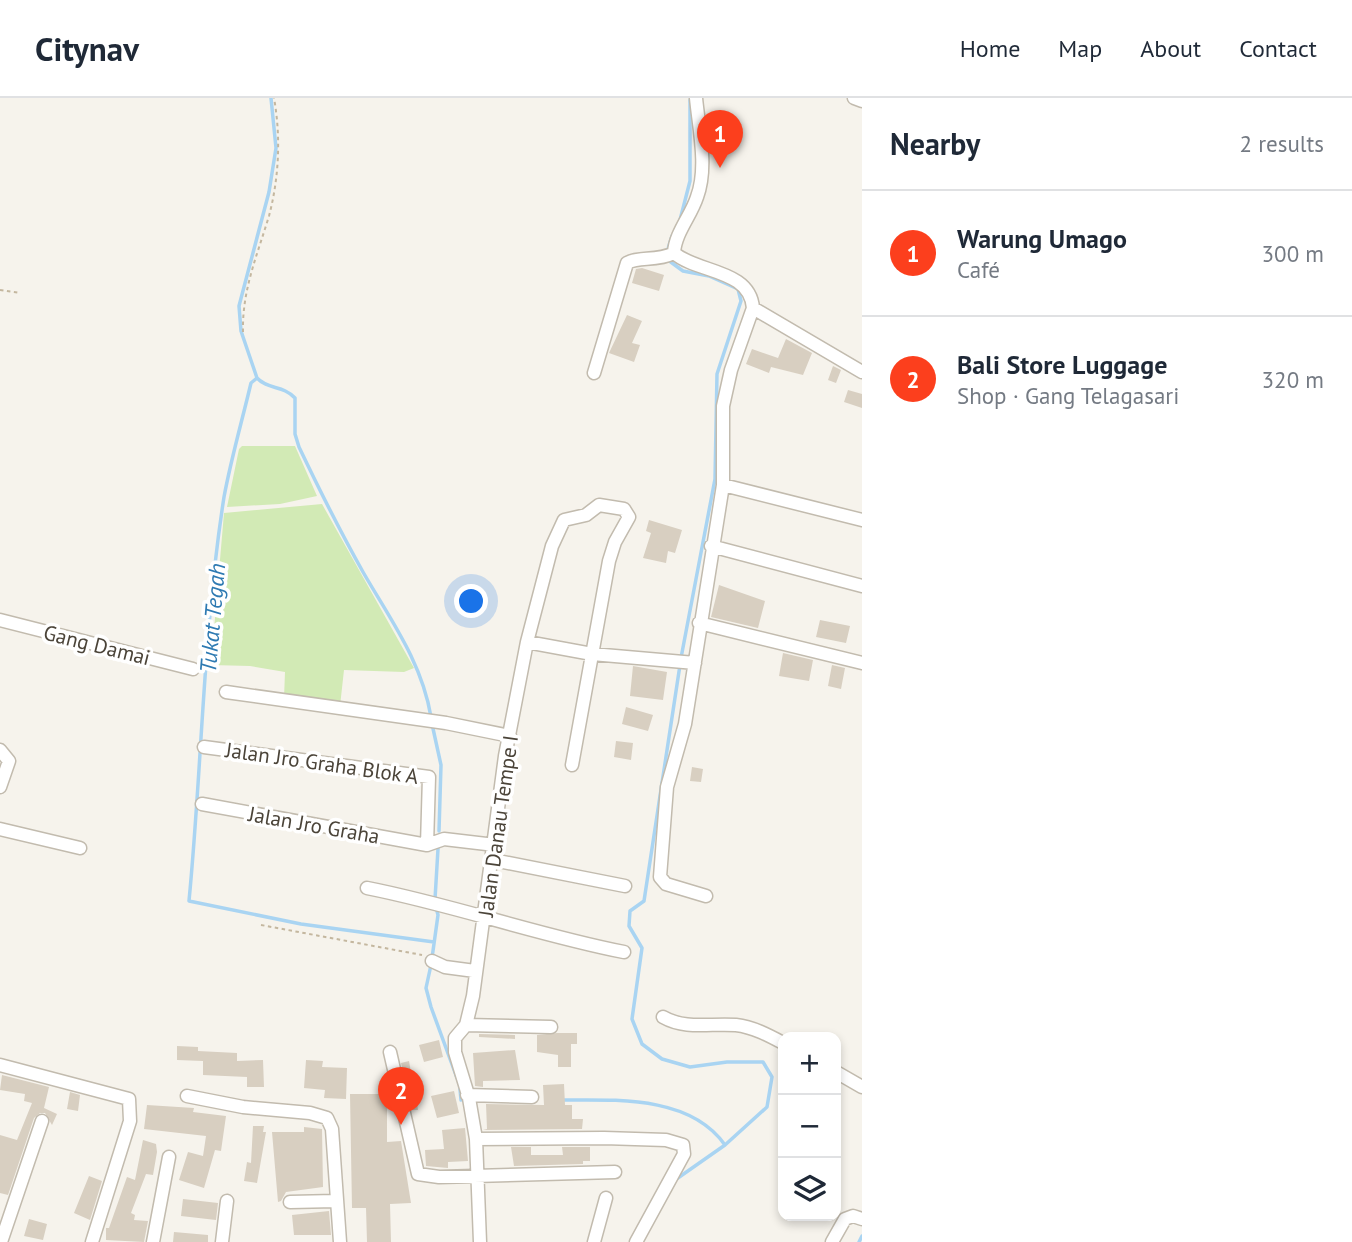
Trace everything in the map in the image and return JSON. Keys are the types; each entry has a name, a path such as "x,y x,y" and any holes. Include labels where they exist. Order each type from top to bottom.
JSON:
{"street":[{"path":"671,254 698,196 702,177 696,98"},
{"path":"854,98 862,101"},
{"path":"594,373 627,263 635,259 655,260 671,254 727,276 745,288 752,298 752,308 731,370 723,406 723,485 692,663 685,724 667,786 660,877 666,884 706,896"},
{"path":"752,308 862,372"},
{"path":"723,485 862,520"},
{"name":"Jalan Danau Tempe I","path":"480,1242 476,1139 454,1045 460,1030 466,1026 473,996 510,736 527,642 552,546 565,520 586,515 594,506 624,509 629,517 612,549 592,654"},
{"path":"711,546 862,586"},
{"name":"Gang Damai","path":"0,620 193,669"},
{"path":"699,623 862,663"},
{"path":"527,642 592,654 692,663"},
{"path":"572,765 592,654"},
{"path":"226,692 446,723 510,736"},
{"name":"Jalan Jro Graha Blok A","path":"204,747 429,777 427,845"},
{"path":"0,750 9,761 0,786"},
{"name":"Jalan Jro Graha","path":"202,804 427,845"},
{"path":"0,829 80,848"},
{"path":"427,845 444,839 495,845"},
{"path":"493,860 625,886"},
{"path":"367,888 447,905 572,942 624,952"},
{"path":"432,961 445,967 475,971"},
{"path":"663,1017 687,1026 738,1026 762,1032 778,1040"},
{"path":"466,1026 551,1027"},
{"path":"390,1052 418,1174 439,1177 615,1172"},
{"path":"0,1065 129,1099 130,1122 92,1242"},
{"path":"841,1075 862,1087"},
{"path":"467,1095 533,1097"},
{"path":"187,1096 243,1107 310,1113 327,1118 332,1129 340,1242"},
{"path":"1,1242 42,1121"},
{"path":"476,1139 604,1138 666,1140 683,1145 684,1154 636,1242"},
{"path":"153,1242 169,1157"},
{"path":"594,1242 606,1198"},
{"path":"222,1242 228,1201"},
{"path":"289,1202 335,1201"},
{"path":"832,1242 845,1219 853,1216 862,1219"}],"path":[{"path":"243,332 246,285 270,212 279,148 274,98"},
{"path":"0,290 20,293"},
{"path":"261,925 420,954"}],"green space":[{"path":"242,446 295,446 317,496 280,504 227,507 239,449"},
{"path":"322,504 414,668 404,672 344,670 340,706 284,698 285,672 250,666 211,665 224,513"}],"building":[{"path":"642,268 664,275 659,291 632,283 636,269"},
{"path":"627,315 642,321 632,343 640,345 634,362 609,353"},
{"path":"786,339 812,353 803,375 771,367 769,373 746,364 752,349 778,358"},
{"path":"833,366 841,370 836,383 828,380"},
{"path":"848,390 862,394 862,408 844,402"},
{"path":"649,520 682,530 675,553 668,551 666,563 643,558 651,533 646,531"},
{"path":"719,585 765,601 758,628 711,617"},
{"path":"820,620 850,626 846,643 816,637"},
{"path":"783,653 813,660 809,681 779,676"},
{"path":"832,665 845,668 841,689 828,686"},
{"path":"633,666 667,672 663,700 630,696"},
{"path":"626,707 653,715 648,731 622,724"},
{"path":"616,741 633,743 631,760 614,757"},
{"path":"692,767 703,769 701,782 690,781"},
{"path":"577,1033 577,1044 571,1044 571,1067 558,1067 558,1055 537,1052 537,1035"},
{"path":"479,1034 515,1035 515,1039 479,1037"},
{"path":"439,1040 443,1057 424,1062 419,1045"},
{"path":"177,1046 198,1047 198,1051 237,1053 237,1061 263,1060 264,1087 247,1087 247,1077 203,1075 203,1061 177,1060"},
{"path":"515,1050 520,1080 483,1081 483,1087 475,1086 473,1053"},
{"path":"306,1060 323,1061 322,1067 347,1068 346,1099 324,1098 325,1090 304,1088"},
{"path":"409,1061 412,1078 405,1080 401,1063"},
{"path":"2,1075 49,1087 44,1108 57,1114 52,1125 45,1113 34,1118 8,1195 0,1193 0,1135 17,1140 32,1103 24,1101 25,1094 0,1090"},
{"path":"564,1084 565,1105 572,1105 572,1119 583,1119 582,1129 483,1130 487,1129 486,1104 544,1105 543,1085"},
{"path":"454,1091 459,1113 437,1118 431,1096"},
{"path":"70,1092 80,1095 78,1111 67,1109"},
{"path":"408,1092 415,1092 418,1110 412,1110"},
{"path":"350,1094 391,1094 393,1103 387,1103 387,1142 401,1141 411,1203 390,1204 391,1242 367,1242 366,1208 352,1208"},
{"path":"147,1105 194,1108 193,1112 226,1116 221,1151 215,1150 204,1188 179,1180 188,1152 203,1156 206,1136 144,1129"},
{"path":"253,1126 264,1126 263,1132 266,1132 257,1183 244,1181 247,1162 251,1163"},
{"path":"304,1127 322,1129 323,1187 286,1192 278,1202 272,1132 304,1132"},
{"path":"465,1128 468,1161 448,1162 448,1168 426,1166 425,1150 444,1149 442,1130"},
{"path":"143,1140 156,1144 157,1152 153,1175 146,1174 131,1213 135,1215 134,1220 148,1221 144,1242 106,1240 106,1228 109,1228 127,1177 135,1180"},
{"path":"511,1147 531,1147 531,1155 563,1155 562,1147 590,1147 590,1161 583,1161 583,1164 514,1166"},
{"path":"89,1176 102,1181 90,1220 74,1213"},
{"path":"183,1199 218,1203 216,1220 181,1216"},
{"path":"329,1211 331,1235 294,1235 292,1215"},
{"path":"29,1219 47,1224 43,1240 24,1236"},
{"path":"174,1232 208,1235 208,1242 173,1242"}],"waterway":[{"name":"Tukat Tegah","path":"257,378 241,331 239,306 269,192 276,148 271,98"},
{"path":"680,220 690,181 690,100"},
{"path":"667,252 672,236"},
{"path":"668,260 683,271 709,276 738,289 741,301 717,374 715,479 681,658"},
{"name":"Tukat Tegah","path":"257,378 251,383 233,454 217,547 189,901 301,924 434,942"},
{"path":"257,378 295,398 295,434 299,447 346,541 413,659 427,697 431,717"},
{"path":"675,1180 725,1145 767,1107 772,1077 763,1062 727,1062 690,1067 662,1059 642,1044 632,1019 642,948 629,926 630,911 644,901 680,665"},
{"path":"432,724 441,765 439,831"},
{"path":"435,899 438,849"},
{"path":"432,958 438,915 436,907"},
{"path":"431,965 426,988 457,1078"},
{"path":"460,1089 461,1100"},
{"path":"561,1100 627,1101 672,1109 692,1117 710,1129 725,1145"},
{"path":"859,1242 862,1236"}],"place":[{"name":"Warung Umago","path":"720,168"},
{"name":"Bali Store Luggage","path":"401,1125"}]}
